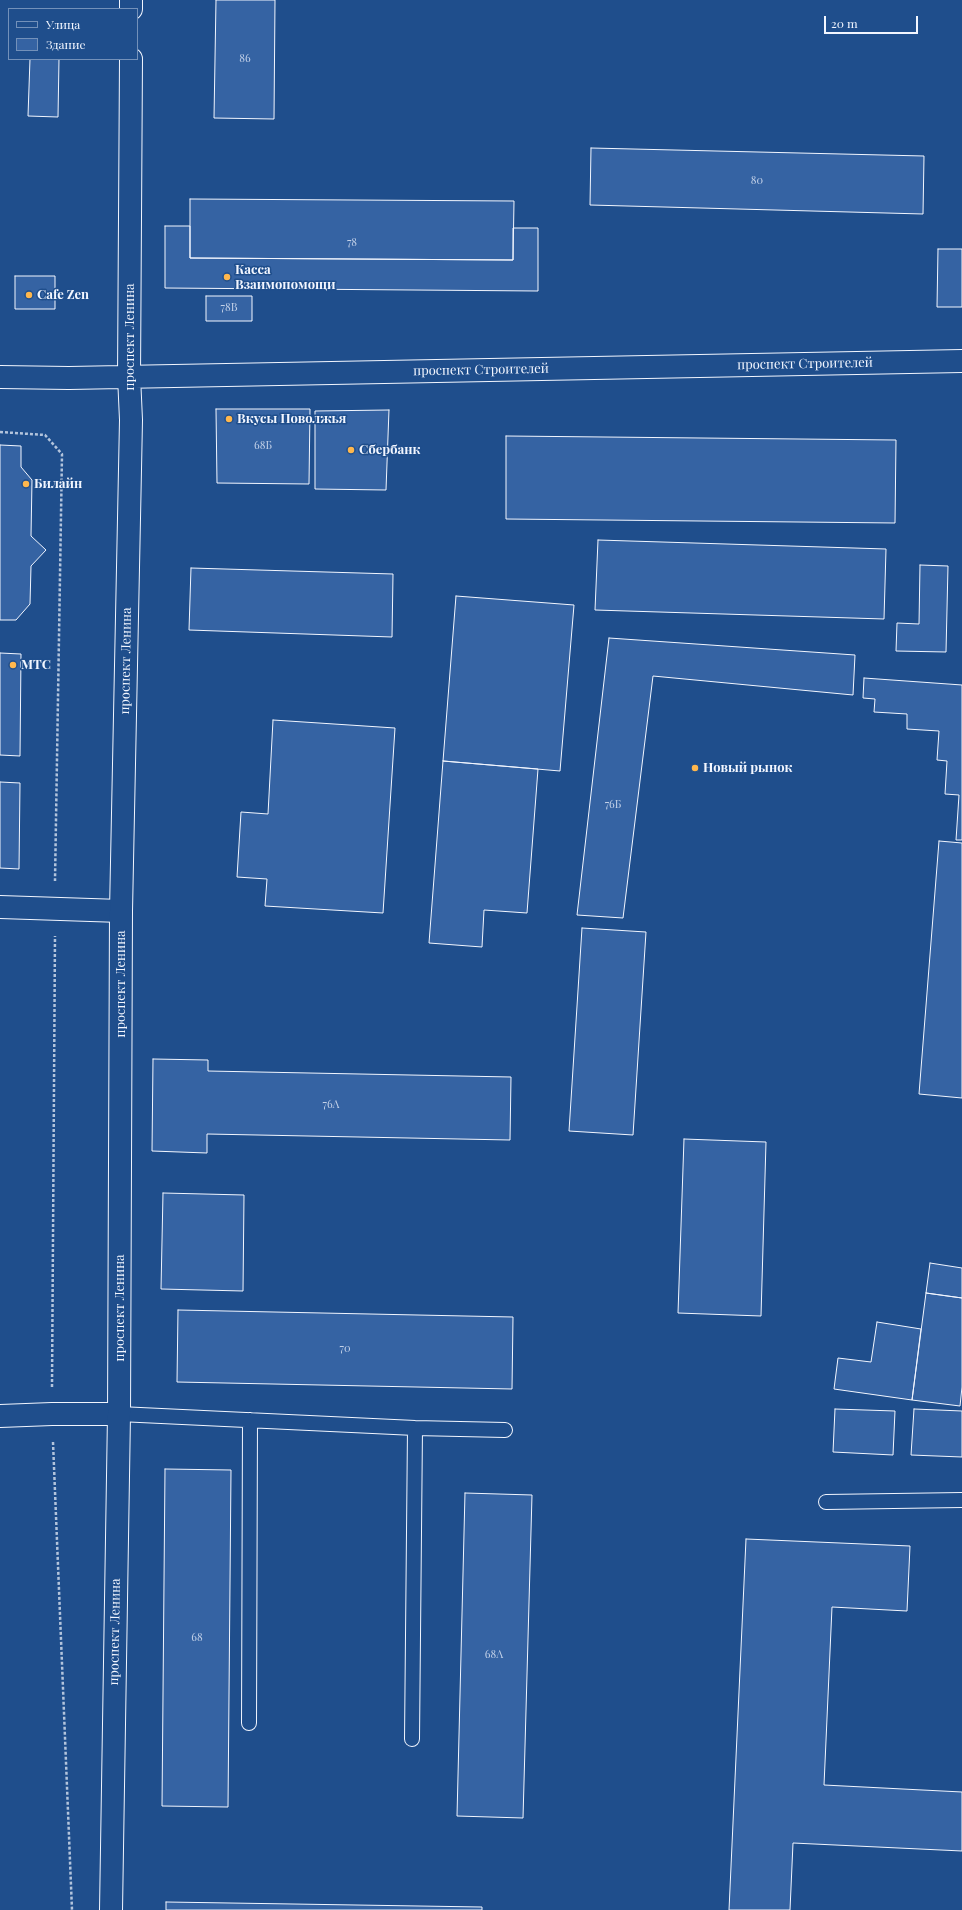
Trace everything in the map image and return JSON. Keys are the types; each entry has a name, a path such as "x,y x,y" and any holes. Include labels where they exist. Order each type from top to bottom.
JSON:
{"street":[{"name":"проспект Ленина","path":"111,1910 119,1414 121,911 131,428 129,376 131,60"},
{"name":"проспект Строителей","path":"0,377 962,361"},
{"path":"0,907 121,911"},
{"path":"0,1416 119,1414"}],"lane":[{"path":"119,1414 415,1428 505,1430"},
{"path":"249,1723 250,1420"},
{"path":"412,1739 415,1428"},
{"path":"826,1502 962,1500"}],"path":[{"path":"0,432 45,435 62,454 55,908 52,1414 72,1910"}],"building":[{"path":"216,0 275,0 274,119 214,118"},
{"path":"30,60 59,60 58,117 28,116"},
{"path":"591,148 924,156 923,214 590,205"},
{"path":"190,199 514,201 513,260 190,258"},
{"path":"165,226 190,226 190,258 513,260 513,228 538,228 538,291 165,288"},
{"path":"938,249 962,249 962,307 937,307"},
{"path":"15,276 55,276 55,309 15,309"},
{"path":"206,296 252,296 252,321 206,321"},
{"path":"216,409 310,409 309,484 217,483"},
{"name":"Сбербанк","path":"389,410 386,490 315,489 315,411"},
{"path":"506,436 896,440 895,523 506,519"},
{"path":"0,445 21,446 21,467 32,480 31,536 46,550 31,566 30,604 16,620 0,620"},
{"path":"598,540 886,549 884,619 595,610"},
{"path":"920,565 948,566 946,652 896,651 897,623 919,624"},
{"path":"191,568 393,574 392,637 189,630"},
{"path":"456,596 574,605 560,771 443,761"},
{"path":"609,638 855,655 853,695 653,676 623,918 577,915"},
{"path":"0,653 21,654 20,756 0,755"},
{"path":"864,678 962,685 962,840 956,840 959,795 945,794 947,761 937,760 939,731 907,729 907,714 874,712 875,699 863,698"},
{"path":"273,720 395,728 383,913 265,906 267,879 237,877 241,812 268,814"},
{"path":"443,761 538,769 527,913 484,910 482,947 429,943"},
{"path":"0,782 20,783 19,869 0,868"},
{"path":"939,841 962,843 962,1098 919,1094"},
{"path":"582,928 646,932 633,1135 569,1131"},
{"path":"153,1059 208,1060 208,1071 511,1077 510,1140 207,1134 207,1153 152,1151"},
{"path":"684,1139 766,1142 761,1316 678,1313"},
{"path":"163,1193 244,1195 243,1291 161,1289"},
{"path":"930,1263 962,1268 962,1298 926,1293"},
{"path":"926,1293 962,1298 962,1387 960,1406 912,1400"},
{"path":"178,1310 513,1317 512,1389 177,1382"},
{"path":"877,1322 921,1329 912,1400 834,1389 838,1358 871,1362"},
{"path":"835,1409 895,1411 893,1455 833,1452"},
{"path":"914,1409 962,1411 962,1457 911,1455"},
{"path":"165,1469 231,1470 228,1807 162,1806"},
{"path":"465,1493 532,1495 523,1818 457,1816"},
{"path":"746,1539 910,1546 907,1611 832,1607 824,1785 962,1792 962,1851 793,1843 790,1910 729,1910"},
{"path":"166,1902 482,1907 482,1910 166,1910"}],"place":[{"name":"Касса Взаимопомощи","path":"227,277"},
{"name":"Cafe Zen","path":"29,295"},
{"name":"Вкусы Поволжья","path":"229,419"},
{"name":"Сбербанк","path":"351,450"},
{"name":"Билайн","path":"26,484"},
{"name":"МТС","path":"13,665"},
{"name":"Новый рынок","path":"695,768"}]}
